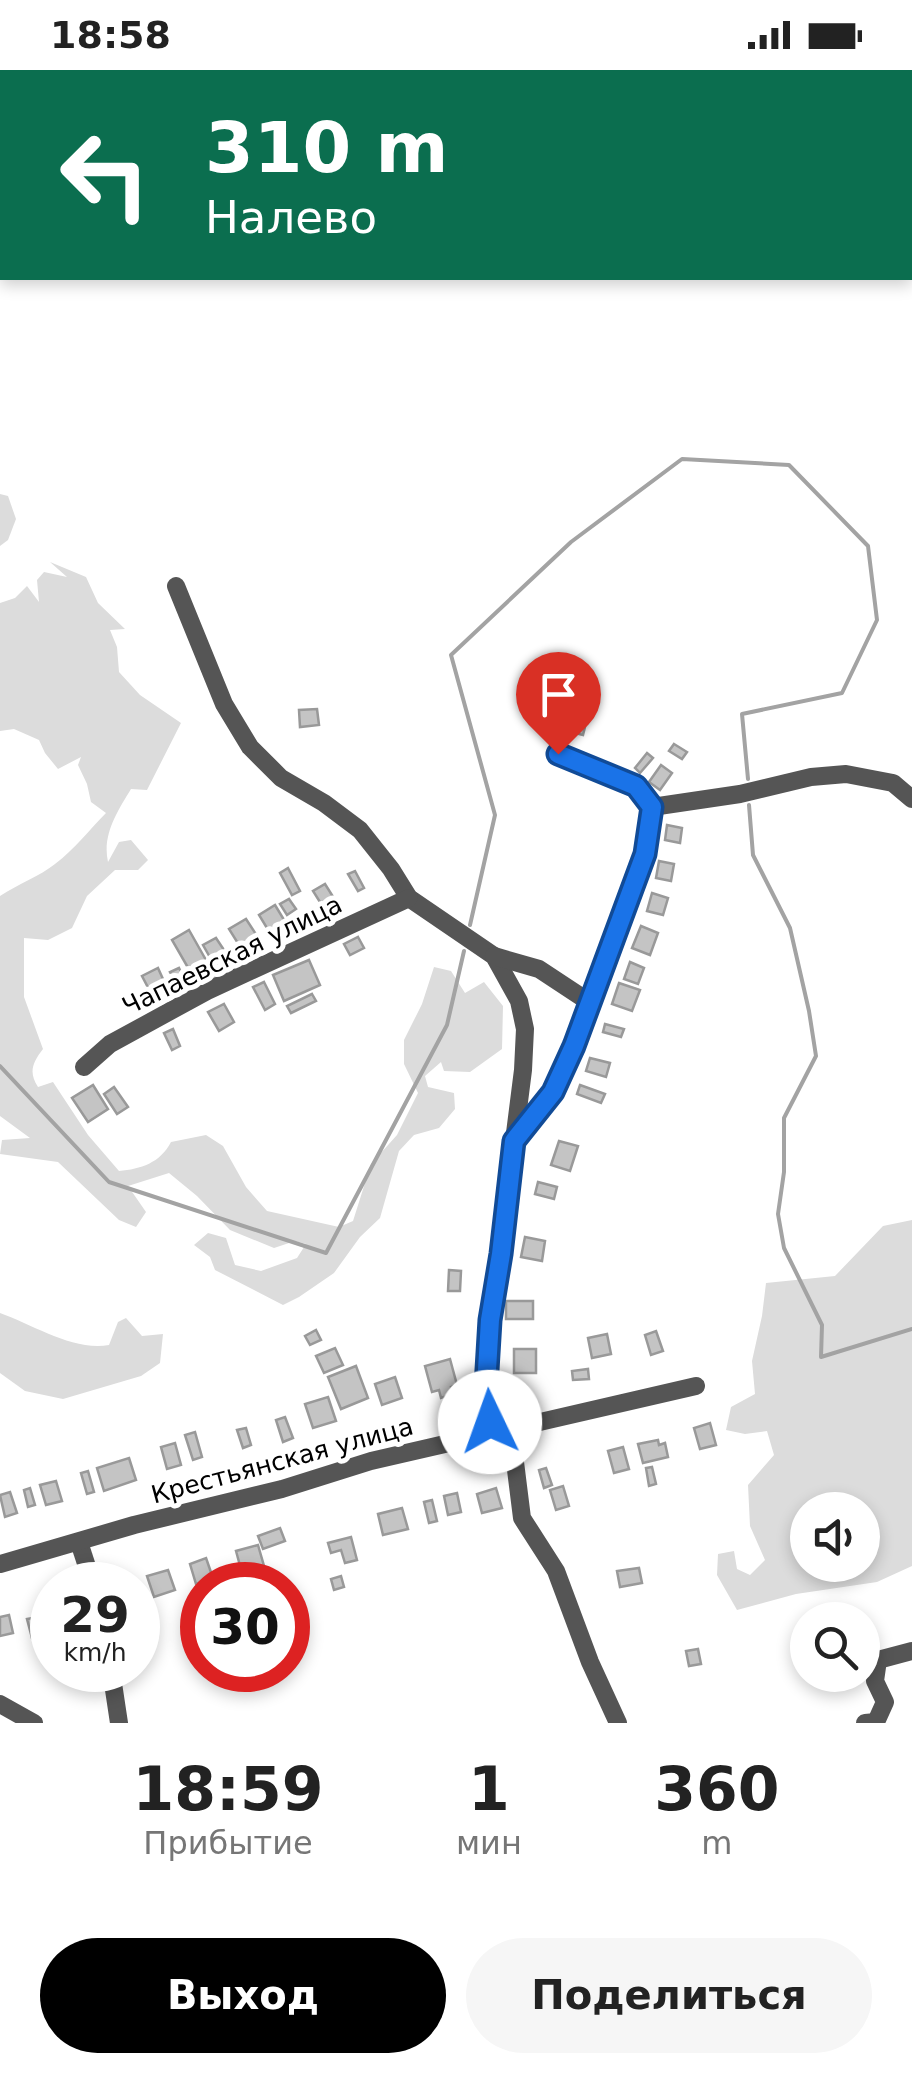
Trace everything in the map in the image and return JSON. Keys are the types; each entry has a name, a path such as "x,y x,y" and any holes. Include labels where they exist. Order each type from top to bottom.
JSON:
{"street":[{"path":"176,586 224,704 250,746 281,778 360,830 409,898 494,956 540,969 589,1002"},
{"path":"514,1141 553,1092 574,1046 645,854 652,807 636,786 558,754"},
{"path":"652,807 846,774 894,784 912,800"},
{"name":"Чапаевская улица","path":"84,1067 110,1044 207,992 409,898"},
{"path":"494,956 519,1001 525,1029 501,1254 490,1320 485,1403 490,1422 508,1429 522,1518 556,1571 618,1723"},
{"name":"Крестьянская улица","path":"0,1564 372,1461 696,1386"},
{"path":"78,1542 85,1562"},
{"path":"865,1723 876,1722 885,1702 875,1681 878,1660 912,1651"},
{"path":"115,1692 120,1723"},
{"path":"0,1704 34,1723"}],"shaded area":[{"path":"0,494 8,496 16,519 8,540 0,546"},
{"path":"50,562 86,577 98,603 125,629 110,630 117,647 119,672 140,695 181,723 147,790 131,789 109,833 108,862 119,842 131,840 148,860 138,870 115,870 87,896 72,928 48,940 24,938 24,997 43,1049 33,1067 35,1082 38,1087 53,1082 88,1135 119,1171 149,1164 171,1142 206,1135 223,1146 246,1187 267,1211 339,1227 353,1221 371,1164 397,1135 418,1093 404,1064 404,1040 434,967 451,971 465,993 484,982 503,1006 502,1049 470,1072 444,1071 441,1062 425,1076 428,1087 454,1093 455,1109 439,1128 414,1135 399,1151 380,1218 360,1237 334,1273 283,1305 215,1270 210,1257 194,1245 208,1233 226,1238 235,1265 261,1271 297,1258 306,1244 295,1241 274,1248 230,1230 169,1173 128,1186 146,1212 136,1227 119,1220 58,1162 0,1154 2,1140 30,1138 0,1116 0,896 55,864 106,813 91,802 78,765 81,757 58,769 39,740 14,729 0,731 0,603 15,598 27,586 39,602 37,580 44,572 67,577"},
{"path":"912,1220 912,1566 880,1581 880,1492 790,1492 790,1582 877,1582 796,1594 737,1610 717,1575 718,1554 734,1551 737,1569 750,1575 765,1560 750,1526 748,1485 774,1455 767,1431 745,1434 726,1430 731,1407 755,1394 752,1361 766,1283 835,1276 883,1226"},
{"path":"0,1313 67,1341 95,1346 109,1345 118,1322 126,1318 142,1336 163,1334 160,1363 141,1376 63,1399 25,1391 0,1373"}],"building":[{"path":"556,699 564,700 561,720 553,718"},
{"path":"317,709 319,725 300,727 299,710"},
{"path":"572,711 588,715 583,735 567,731"},
{"path":"674,744 687,752 682,759 669,751"},
{"path":"647,753 653,758 640,773 635,768"},
{"path":"661,765 672,773 660,790 649,782"},
{"path":"667,825 682,828 680,843 665,840"},
{"path":"659,861 674,864 671,881 656,878"},
{"path":"288,868 300,891 292,895 280,873"},
{"path":"355,871 364,888 358,891 348,874"},
{"path":"325,884 337,903 325,910 313,891"},
{"path":"652,893 668,898 663,915 647,911"},
{"path":"289,899 296,909 287,915 280,904"},
{"path":"275,905 289,928 273,938 259,915"},
{"path":"246,919 261,942 244,953 229,929"},
{"path":"641,926 658,933 650,955 632,948"},
{"path":"189,930 215,976 198,985 172,940"},
{"path":"358,937 364,948 350,955 344,944"},
{"path":"216,938 234,965 219,973 203,945"},
{"path":"309,960 320,985 284,1001 273,975"},
{"path":"630,962 644,968 638,984 624,979"},
{"path":"158,968 167,988 152,995 142,976"},
{"path":"179,968 187,984 179,988 170,972"},
{"path":"264,982 275,1004 265,1010 253,987"},
{"path":"619,983 640,990 632,1011 612,1004"},
{"path":"312,994 316,1001 291,1013 287,1006"},
{"path":"224,1004 234,1022 219,1031 208,1012"},
{"path":"605,1024 624,1029 621,1037 603,1032"},
{"path":"173,1029 180,1046 172,1050 164,1033"},
{"path":"590,1058 610,1063 606,1077 586,1071"},
{"path":"93,1085 108,1109 88,1122 72,1098"},
{"path":"580,1085 605,1094 601,1103 577,1094"},
{"path":"114,1087 128,1107 117,1114 104,1094"},
{"path":"559,1141 578,1146 570,1171 551,1165"},
{"path":"538,1182 557,1187 554,1199 535,1194"},
{"path":"525,1237 545,1241 542,1261 521,1257"},
{"path":"449,1270 461,1271 460,1291 448,1291"},
{"path":"506,1301 533,1301 533,1319 506,1319"},
{"path":"316,1330 321,1340 310,1345 305,1336"},
{"path":"656,1331 663,1351 651,1355 645,1335"},
{"path":"607,1334 611,1354 592,1358 588,1338"},
{"path":"335,1348 343,1365 324,1373 316,1356"},
{"path":"514,1349 536,1349 536,1373 514,1373"},
{"path":"450,1359 457,1385 451,1387 453,1394 441,1398 439,1390 432,1392 425,1366"},
{"path":"356,1366 368,1398 341,1409 328,1377"},
{"path":"588,1369 589,1379 573,1380 572,1371"},
{"path":"395,1377 402,1398 382,1405 375,1384"},
{"path":"328,1397 336,1421 313,1428 305,1404"},
{"path":"285,1417 293,1438 283,1442 276,1420"},
{"path":"710,1423 716,1445 700,1449 694,1428"},
{"path":"246,1428 251,1445 243,1448 237,1430"},
{"path":"195,1432 202,1457 193,1460 185,1435"},
{"path":"658,1440 659,1445 665,1443 668,1457 643,1463 638,1444"},
{"path":"175,1443 181,1465 167,1469 161,1447"},
{"path":"623,1447 629,1469 614,1473 608,1451"},
{"path":"129,1458 136,1480 104,1491 97,1468"},
{"path":"652,1467 656,1484 649,1486 646,1468"},
{"path":"546,1468 552,1485 544,1488 539,1470"},
{"path":"88,1471 94,1492 87,1494 81,1473"},
{"path":"56,1481 62,1501 46,1505 40,1485"},
{"path":"563,1486 569,1506 556,1510 550,1490"},
{"path":"30,1488 35,1505 28,1507 24,1490"},
{"path":"496,1488 502,1508 482,1513 477,1494"},
{"path":"10,1492 17,1513 5,1517 0,1495"},
{"path":"457,1493 461,1512 448,1515 444,1496"},
{"path":"432,1500 437,1521 429,1523 424,1502"},
{"path":"402,1508 408,1529 383,1535 378,1514"},
{"path":"280,1528 285,1541 263,1549 258,1536"},
{"path":"351,1537 357,1560 345,1563 341,1550 331,1553 328,1543"},
{"path":"258,1545 263,1562 239,1562 236,1551"},
{"path":"639,1568 642,1583 620,1587 617,1571"},
{"path":"168,1570 175,1590 160,1595 160,1572"},
{"path":"341,1576 344,1587 334,1590 331,1579"},
{"path":"9,1615 13,1633 0,1636 0,1617"},
{"path":"698,1649 701,1664 689,1666 686,1651"}],"waterway":[{"path":"470,925 495,815 451,655 571,542 682,459 789,465 868,546 877,620 842,693 742,714 748,779"},
{"path":"749,805 753,855 790,928 816,1056 784,1118 784,1172 778,1214 784,1248 822,1325 821,1357 912,1329"},
{"path":"0,1066 109,1182 326,1253 447,1025 464,951"}],"route":[{"path":"490,1422 485,1403 490,1320 514,1141 553,1092 574,1046 645,854 652,807 636,786 558,754"}]}
